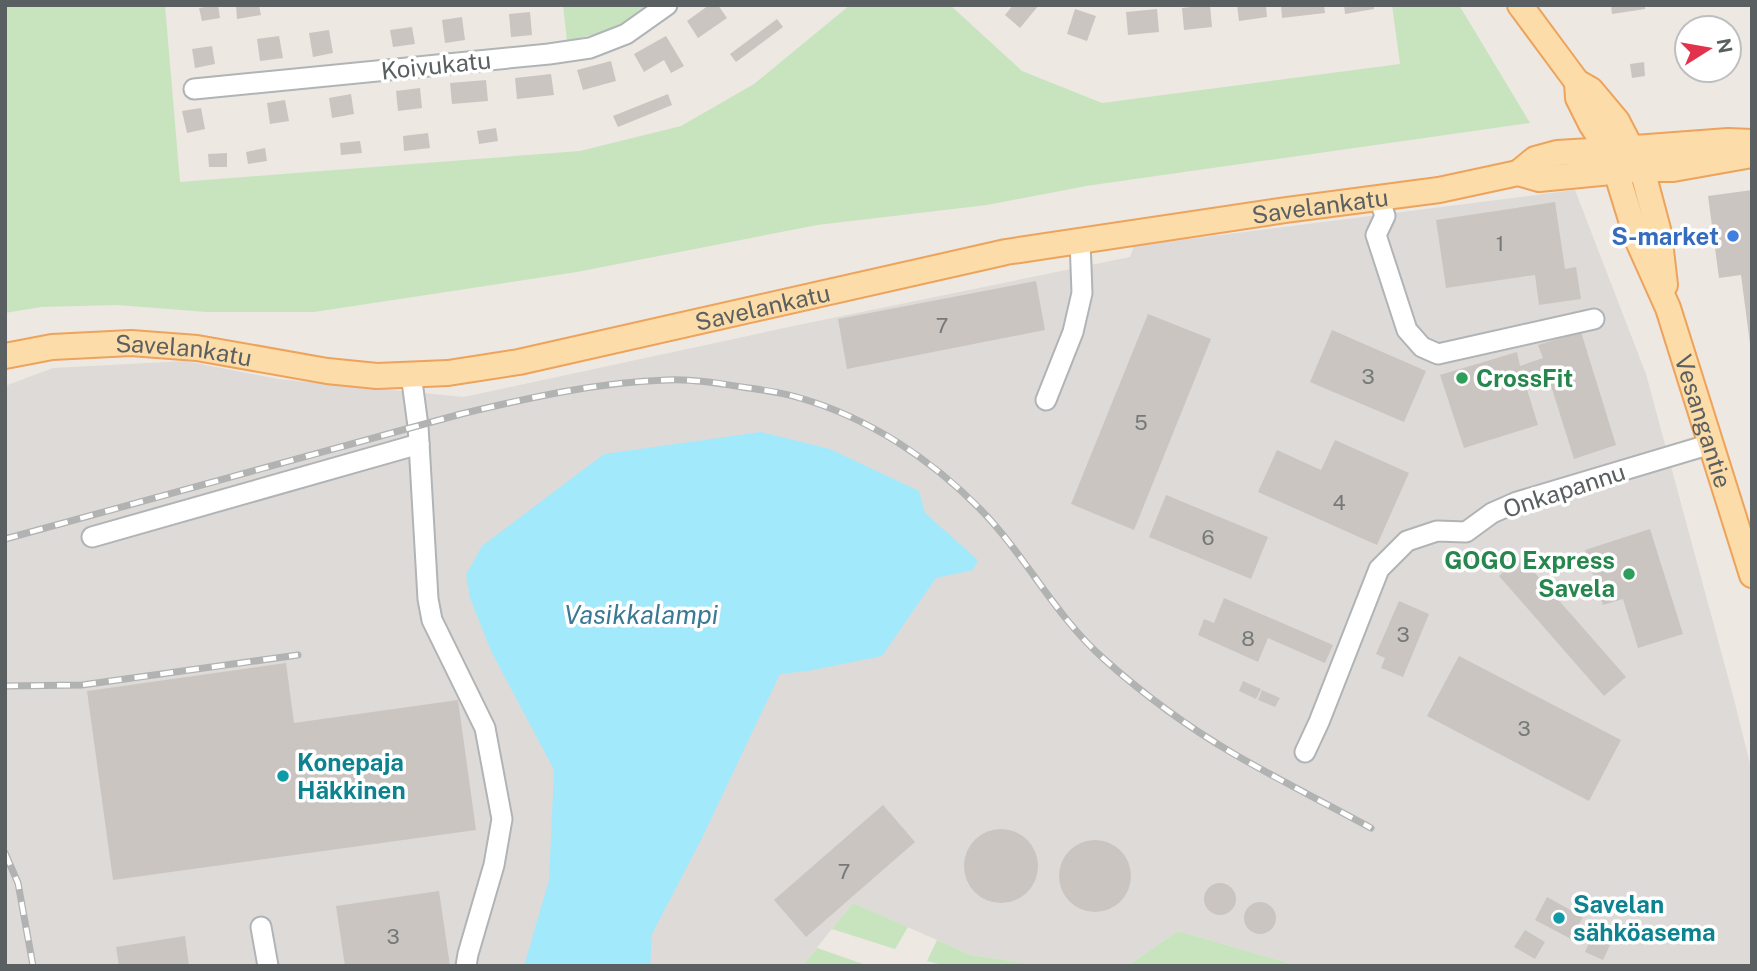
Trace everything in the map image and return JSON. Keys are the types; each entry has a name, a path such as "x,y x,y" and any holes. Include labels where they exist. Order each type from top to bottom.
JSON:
{"main road":[{"name":"Vesangantie","path":"1520,5 1577,82 1578,98 1591,124 1624,160 1637,239 1668,308 1752,575"},
{"path":"1624,160 1728,141 1752,142"},
{"name":"Savelankatu","path":"5,356 52,347 131,343 197,348 327,371 377,376 448,373 519,362 993,255 1080,240 1439,190 1518,173 1535,159 1557,153 1624,160"},
{"path":"1624,160 1673,169 1752,155"}],"street":[{"name":"Koivukatu","path":"194,89 590,48 626,34 667,5"},
{"path":"1379,198 1385,216 1376,235 1407,330 1422,347 1438,354 1594,319"},
{"path":"1046,400 1073,332 1082,293 1080,240"},
{"path":"411,374 419,444 428,599 432,620 485,727 502,819 494,865 466,966"},
{"name":"Onkapannu","path":"1305,752 1380,569 1407,541 1437,531 1466,532 1492,513 1517,502 1711,443"},
{"path":"92,537 419,444"},
{"path":"261,927 268,966"}],"shaded area":[{"path":"1575,190 1646,374 1752,772 1752,966 1299,966 1178,931 1127,966 1044,966 971,955 853,903 802,966 5,966 5,386 53,368 185,361 278,379 464,397 1130,257 1134,246"}],"green space":[{"path":"5,5 165,5 180,182 580,151 681,126 754,84 850,5 950,5 1022,71 1102,103 1400,64 1392,5 1459,5 1530,123 1086,186 987,205 817,225 577,272 314,312 207,312 117,305 41,307 5,313"},
{"path":"563,5 649,5 650,8 611,30 567,41"},
{"path":"853,903 908,927 895,949 832,929"},
{"path":"1178,931 1299,966 1127,966"},
{"path":"937,940 971,955 1044,966 946,966 927,961"},
{"path":"817,948 869,966 802,966"}],"water":[{"name":"Vasikkalampi","path":"761,432 830,449 919,491 925,513 978,560 973,570 936,578 882,656 780,674 701,840 652,934 650,966 524,966 549,880 554,770 491,651 470,598 466,575 482,546 604,454"}],"building":[{"path":"218,5 220,18 202,21 199,8"},
{"path":"236,5 259,5 261,15 237,19"},
{"path":"709,5 718,5 727,18 698,38 687,21"},
{"path":"1013,5 1039,5 1020,28 1005,15"},
{"path":"1210,5 1212,27 1184,30 1182,8"},
{"path":"1237,5 1266,5 1267,17 1239,21"},
{"path":"1281,5 1324,5 1325,13 1282,18"},
{"path":"1344,5 1374,5 1374,9 1345,14"},
{"path":"1611,5 1645,5 1645,9 1612,14"},
{"path":"1075,9 1096,16 1087,41 1067,34"},
{"path":"1157,9 1159,32 1128,35 1126,12"},
{"path":"530,12 532,35 511,37 509,14"},
{"path":"462,17 465,40 445,43 442,20"},
{"path":"777,19 783,27 736,62 730,54"},
{"path":"412,27 415,44 393,47 390,30"},
{"path":"329,30 333,53 313,57 309,33"},
{"path":"279,36 283,58 260,61 257,39"},
{"path":"666,36 684,66 671,73 664,60 644,72 634,54"},
{"path":"212,46 215,64 195,68 192,49"},
{"path":"611,61 616,81 583,90 577,70"},
{"path":"1644,62 1645,76 1632,78 1630,64"},
{"path":"551,74 554,95 517,99 515,78"},
{"path":"486,80 488,101 452,104 450,83"},
{"path":"420,88 422,108 398,111 396,91"},
{"path":"351,94 354,114 332,118 329,98"},
{"path":"668,94 672,105 618,127 613,116"},
{"path":"285,100 289,121 270,124 267,103"},
{"path":"201,108 205,129 187,133 182,111"},
{"path":"496,128 498,141 479,144 477,131"},
{"path":"428,133 430,148 404,151 403,136"},
{"path":"360,141 362,153 341,155 340,143"},
{"path":"265,148 267,161 248,164 246,152"},
{"path":"227,153 227,167 209,167 208,154"},
{"name":"S-market","path":"1752,190 1750,344 1741,275 1719,278 1708,196"},
{"path":"1555,202 1565,269 1576,267 1581,299 1539,305 1535,275 1446,288 1436,220"},
{"path":"1036,281 1045,330 847,369 838,319"},
{"path":"1148,314 1211,339 1134,530 1071,504"},
{"path":"1332,330 1426,371 1404,422 1310,382"},
{"path":"1581,332 1616,445 1574,459 1548,376 1525,383 1538,425 1464,448 1440,375 1517,352 1520,366 1543,358 1538,345"},
{"path":"1335,440 1409,473 1377,545 1258,492 1277,450 1321,470"},
{"path":"1166,495 1268,537 1251,579 1149,537"},
{"name":"GOGO Express Savela","path":"1650,529 1683,634 1638,648 1623,599 1603,605 1585,550"},
{"path":"1521,557 1626,677 1604,696 1499,576"},
{"path":"1224,598 1333,645 1325,663 1268,638 1258,662 1198,635 1204,619 1214,623"},
{"path":"1399,601 1429,614 1403,677 1381,668 1385,658 1376,654"},
{"path":"1459,656 1621,740 1589,801 1427,716"},
{"name":"Konepaja Häkkinen","path":"286,663 294,723 458,700 476,830 113,880 87,691"},
{"path":"1243,681 1261,689 1256,699 1239,691"},
{"path":"1262,690 1280,698 1275,707 1258,700"},
{"path":"883,805 915,842 806,937 774,900"},
{"path":"994,829 1008,829 1022,835 1032,845 1038,866 1032,887 1022,897 1008,903 994,903 980,897 970,887 964,873 964,859 970,845 980,835"},
{"path":"1095,840 1115,846 1125,856 1131,876 1125,896 1115,906 1095,912 1075,906 1065,896 1059,876 1065,856 1075,846"},
{"path":"1220,883 1231,888 1236,899 1231,910 1220,915 1209,910 1204,899 1209,888"},
{"path":"439,891 450,966 345,966 336,906"},
{"name":"Savelan sähköasema","path":"1547,897 1583,917 1571,939 1535,920"},
{"path":"1260,902 1271,907 1276,918 1271,929 1260,934 1249,929 1244,918 1249,907"},
{"path":"1599,922 1617,930 1603,960 1585,952"},
{"path":"1525,930 1545,942 1535,959 1514,947"},
{"path":"185,936 189,966 119,966 116,947"}],"railway":[{"path":"5,539 461,414 563,392 641,381 677,380 786,394 826,406 850,417 898,442 920,457 981,510 1070,624 1134,685 1217,744 1371,828"},
{"path":"5,686 82,685 298,655"},
{"path":"5,853 18,883 33,966"}],"place":[{"name":"S-market","path":"1733,236"},
{"name":"CrossFit","path":"1462,378"},
{"name":"GOGO Express Savela","path":"1629,574"},
{"name":"Konepaja Häkkinen","path":"283,776"},
{"name":"Savelan sähköasema","path":"1559,918"}]}
